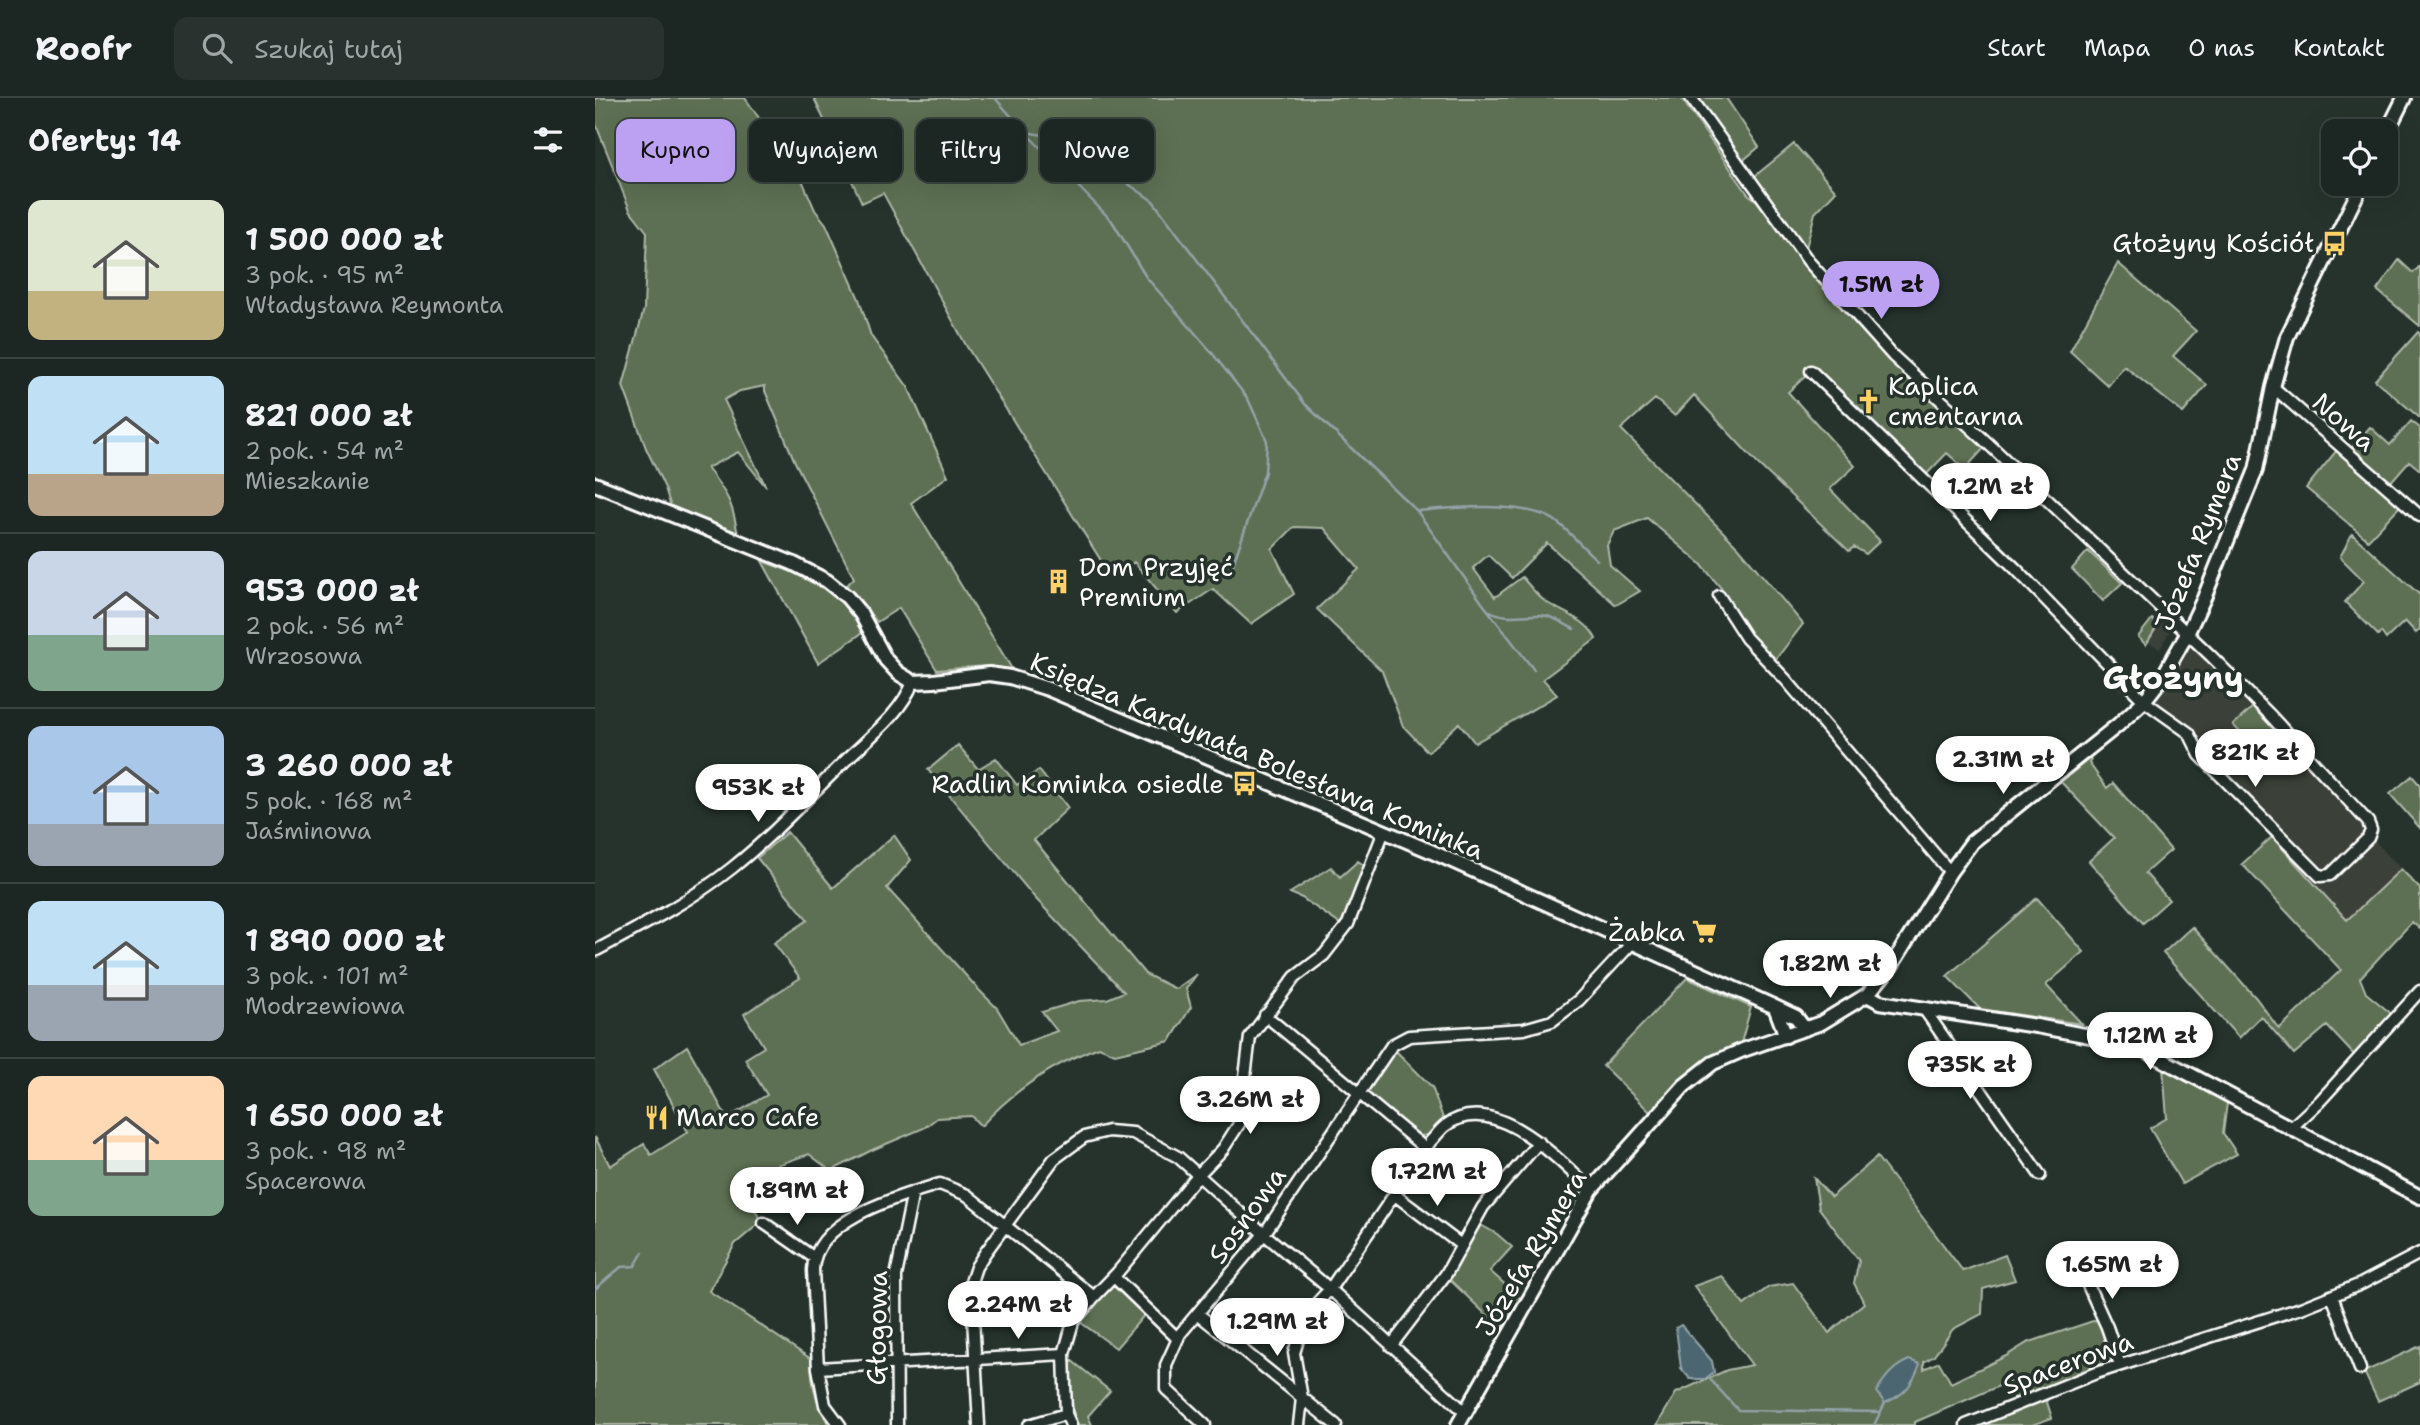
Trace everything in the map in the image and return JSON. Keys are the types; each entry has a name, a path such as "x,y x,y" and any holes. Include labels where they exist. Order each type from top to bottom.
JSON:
{"street":[{"path":"1691,98 1809,262 1892,356 1980,436 2269,714 2368,822 2371,830 2368,838 2330,875 2320,876 2200,755 2189,733 2144,701 2016,569 1811,371"},
{"path":"2394,119 2404,98"},
{"name":"Józefa Rymera","path":"1458,1425 1591,1190 1633,1141 1699,1073 1713,1063 1833,1018 1867,995 1891,966 1972,842 2098,742 2144,701 2168,669 2220,564 2256,470 2273,387 2287,337 2356,196"},
{"name":"Nowa","path":"2273,387 2420,516"},
{"path":"595,484 792,563 827,580 847,597 861,614 886,660 898,673 913,682 908,694 888,720 756,848 729,870 655,918 595,951"},
{"path":"1719,596 1746,638 1786,680 1950,872"},
{"name":"Księdza Kardynała Bolesława Kominka","path":"913,682 989,674 1028,682 1384,831 1775,1007 1796,1017 1805,1029"},
{"path":"1072,1425 1066,1414 1064,1354 1073,1322 1223,1149 1240,1124 1250,1037 1295,977 1324,955 1348,924 1384,831"},
{"name":"Sosnowa","path":"1205,1425 1167,1389 1166,1365 1178,1339 1264,1234 1392,1045 1409,1036 1524,1029 1552,1021 1579,1000 1632,943"},
{"path":"2290,1129 2319,1102 2420,991"},
{"path":"1867,995 1880,1002 2133,1044 2420,1197"},
{"path":"1775,1007 1786,1036"},
{"path":"1924,1009 2040,1175"},
{"path":"1265,1015 1426,1149"},
{"path":"1299,1425 1302,1398 1294,1353 1305,1316 1330,1289 1445,1125 1465,1116 1510,1123 1539,1142 1591,1190"},
{"path":"979,1425 971,1282 976,1268 1054,1159 1084,1138 1108,1130 1133,1133 1178,1157 1330,1289 1466,1413"},
{"path":"1391,1346 1446,1274 1483,1207 1539,1142"},
{"path":"840,1425 824,1405 818,1368 813,1257 823,1242 843,1223 876,1206 940,1184 967,1195 1094,1297"},
{"name":"Głogowa","path":"897,1425 896,1276 913,1192"},
{"path":"1395,1195 1461,1245"},
{"path":"764,1223 813,1257"},
{"path":"2072,1250 2107,1327 2120,1365"},
{"name":"Spacerowa","path":"1966,1425 2120,1365 2260,1322 2332,1296 2420,1253"},
{"path":"1114,1277 1178,1339"},
{"path":"2332,1296 2360,1369"},
{"path":"1198,1314 1336,1425"},
{"path":"818,1368 1064,1354"},
{"path":"1029,1425 1066,1414"}],"shaded area":[{"path":"2154,617 2172,627 2160,649 2148,642 2146,645 2138,637"},
{"path":"2191,642 2237,686 2354,811 2377,843 2401,869 2347,920 2200,763 2180,732 2148,706"}],"green space":[{"path":"595,98 745,98 760,119 749,119 749,182 803,182 815,210 826,224 859,299 871,336 908,387 948,476 911,503 1012,669 986,666 937,670 899,608 877,622 846,586 854,578 795,462 765,386 740,391 724,400 766,487 738,452 707,468 730,502 739,543 674,517 665,488 646,448 623,386 644,309 647,232 630,210 619,182 735,182 735,119 616,119 616,175 595,122"},
{"path":"814,98 1681,98 1748,194 1761,204 1812,273 1888,357 1986,446 1965,469 1947,453 1924,477 1808,374 1788,392 1855,466 1830,489 1880,541 1866,554 1854,547 1849,551 1757,463 1694,395 1675,416 1655,399 1621,429 1739,548 1803,624 1776,659 1745,631 1721,588 1701,564 1647,518 1614,531 1607,545 1610,565 1640,591 1616,605 1547,543 1512,578 1488,555 1473,568 1495,597 1522,577 1543,600 1587,626 1596,639 1543,679 1557,695 1475,743 1459,723 1428,752 1403,726 1382,671 1317,609 1359,569 1324,528 1294,527 1272,549 1294,594 1251,624 1213,589 1177,613 1134,562 1112,578 967,347 883,193 862,203 852,182 902,182 902,119 824,119"},
{"path":"1694,98 1726,98 1759,147 1740,163"},
{"path":"1794,144 1836,191 1815,213 1806,248 1755,176"},
{"path":"2399,260 2413,273 2420,266 2420,326 2377,290"},
{"path":"2118,263 2196,331 2173,356 2207,385 2183,413 2124,366 2108,386 2070,351"},
{"path":"2418,332 2420,334 2420,418 2375,380"},
{"path":"2411,421 2420,428 2420,470 2409,461 2389,484 2349,451 2370,427 2390,445"},
{"path":"2337,450 2390,494 2390,498 2400,506 2368,540 2306,488"},
{"path":"2352,534 2420,595 2420,629 2416,633 2405,621 2386,639 2381,632 2378,635 2345,602 2364,581 2340,557"},
{"path":"2088,551 2122,583 2103,601 2072,569"},
{"path":"762,561 816,581 846,602 865,631 818,663"},
{"path":"2152,619 2158,625 2146,645 2138,637"},
{"path":"2253,707 2295,752 2276,769 2233,725"},
{"path":"958,745 978,769 996,758 1017,785 1039,770 1068,808 1034,840 1145,974 1176,989 1197,974 1186,989 1191,1007 1170,1041 1115,1054 1099,1047 1065,1061 1020,1090 981,1126 971,1116 937,1118 924,1128 831,1171 809,1154 774,1166 745,1195 762,1221 735,1244 709,1291 811,1359 815,1394 829,1425 595,1425 595,1137 610,1166 644,1144 651,1155 688,1132 654,1069 687,1046 727,1118 767,1095 745,1059 764,1047 744,1014 800,978 774,943 808,920 757,858 787,832 833,888 894,835 911,860 887,888 997,1008 1019,1045 1057,1031 1042,1012 1079,1001 1107,999 1124,992 1035,898 928,770"},
{"path":"2090,758 2089,763 2107,788 2113,783 2171,850 2145,873 2169,900 2143,923 2089,861 2114,838 2061,782"},
{"path":"2412,776 2420,785 2420,828 2390,794"},
{"path":"2272,837 2347,920 2401,869 2420,889 2420,929 2412,922 2360,978 2366,993 2393,1015 2356,1057 2327,1026 2294,1054 2261,1016 2239,1038 2163,953 2192,927 2256,998 2279,1029 2341,970 2242,864"},
{"path":"1358,861 1365,866 1347,914 1340,924 1290,893 1331,867 1340,877"},
{"path":"2037,898 2084,952 2046,985 2082,1024 1980,1009 1947,976"},
{"path":"1687,978 1751,1007 1741,1043 1701,1063 1681,1080 1651,1113 1603,1066"},
{"path":"1396,1051 1432,1087 1444,1121 1431,1135 1419,1136 1369,1097 1367,1091 1373,1079"},
{"path":"2163,1067 2227,1103 2223,1133 2237,1154 2182,1184 2150,1128 2167,1118"},
{"path":"1877,1157 1963,1271 2005,1255 2015,1280 1983,1289 1982,1314 1953,1329 1934,1356 1924,1362 1924,1369 1939,1362 1951,1383 2027,1343 2099,1319 2114,1361 2014,1399 2008,1382 1915,1422 1915,1425 1657,1425 1676,1393 1727,1370 1752,1365 1694,1286 1722,1276 1744,1305 1769,1287 1793,1283 1829,1333 1864,1303 1854,1283 1859,1261 1819,1208 1814,1178 1831,1197"},
{"path":"1479,1224 1512,1247 1490,1271 1520,1298 1501,1329 1448,1278"},
{"path":"1114,1282 1146,1313 1116,1348 1080,1322"},
{"path":"2420,1346 2420,1382 2378,1401 2364,1372"},
{"path":"1071,1360 1110,1391 1088,1416 1092,1425 1078,1425 1075,1417 1071,1393"},
{"path":"2045,1396 2052,1418 2032,1425 1974,1425"}],"water":[{"path":"1681,1325 1712,1361 1714,1372 1705,1379 1690,1379 1681,1368 1676,1328"},
{"path":"1909,1360 1920,1364 1914,1378 1903,1392 1885,1403 1876,1392 1890,1373"}],"waterway":[{"path":"995,98 1025,132 1062,138 1153,201 1305,404 1417,511 1534,670"},
{"path":"1026,133 1112,221 1146,277 1209,349 1248,399 1267,441 1265,472 1232,567"},
{"path":"1417,511 1490,507 1544,515 1557,522 1597,560"},
{"path":"1490,611 1511,616 1547,616 1574,629"},
{"path":"595,1289 621,1267 635,1266 643,1252"},
{"path":"1708,1377 1738,1410 1881,1412"},
{"path":"1874,1425 1885,1403"}],"place":[{"name":"Głożyny Kościół","path":"2334,243"},
{"name":"Kaplica cmentarna","path":"1868,401"},
{"name":"Dom Przyjęć Premium","path":"1059,582"},
{"name":"Radlin Kominka osiedle","path":"1244,784"},
{"name":"Żabka","path":"1705,932"},
{"name":"Marco Cafe","path":"656,1117"}],"district":[{"name":"Głożyny","path":"2173,677"}]}
